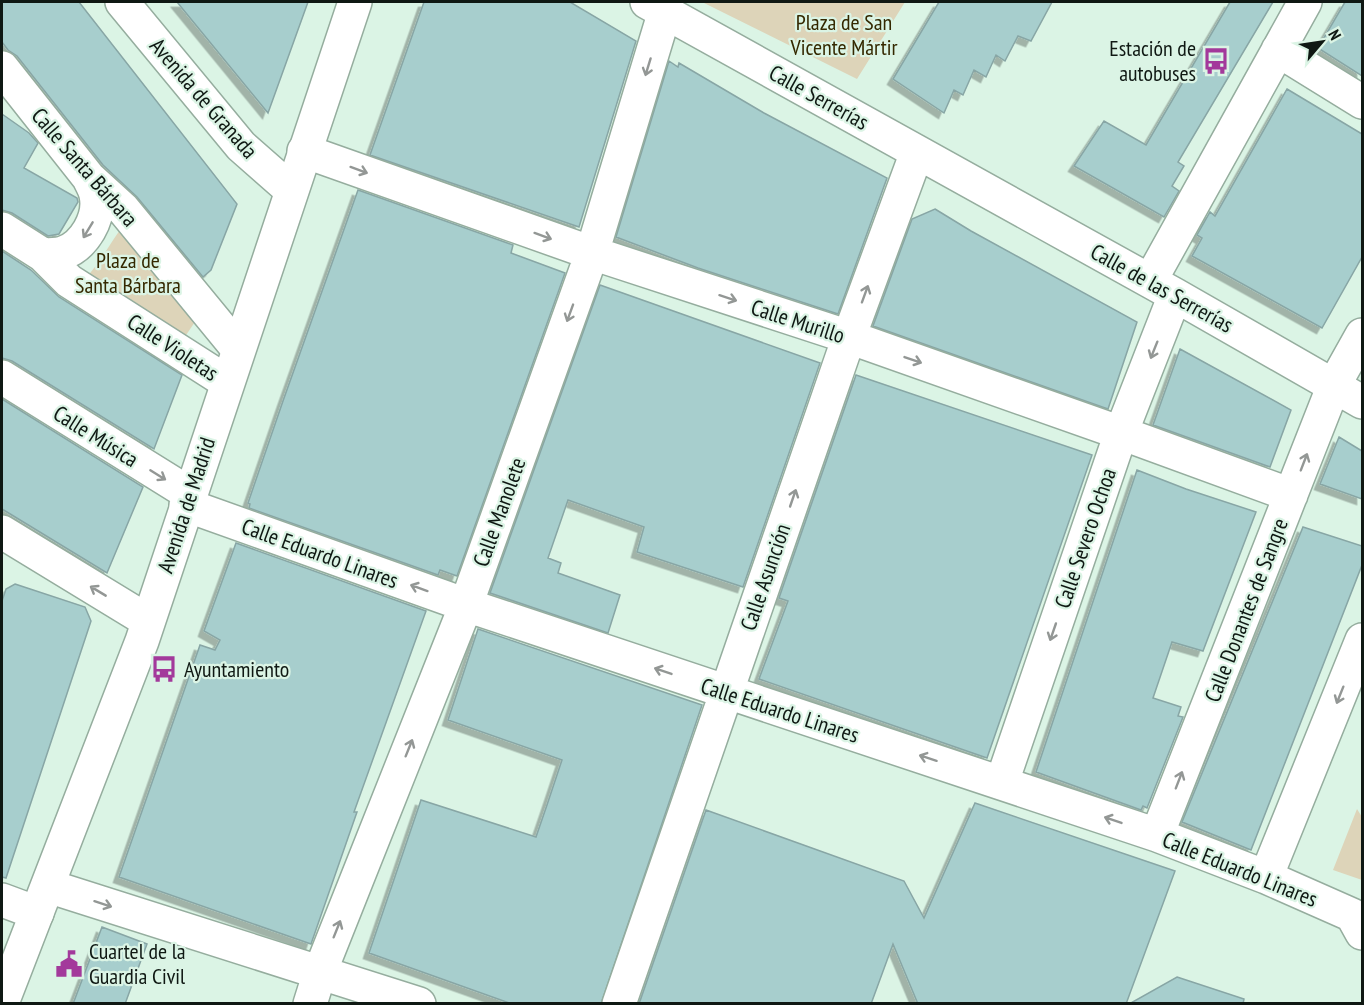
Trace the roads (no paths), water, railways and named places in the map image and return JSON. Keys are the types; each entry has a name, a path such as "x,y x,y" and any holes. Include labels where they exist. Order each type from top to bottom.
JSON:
{"street":[{"name":"Avenida de Granada","path":"122,2 241,146 291,190"},
{"name":"Avenida de Madrid","path":"2,1003 148,621 355,2"},
{"name":"Calle Severo Ochoa","path":"1002,782 1121,433 1163,288 1278,50 1305,2"},
{"name":"Calle Serrerías","path":"656,6 991,192"},
{"name":"Calle Manolete","path":"310,1004 320,972 466,605 592,253 656,6"},
{"path":"1278,50 1362,102"},
{"name":"Calle Santa Bárbara","path":"2,68 88,178 123,209 238,349"},
{"name":"Calle Murillo","path":"304,151 592,253 849,337 1291,495"},
{"name":"Calle Asunción","path":"619,1004 849,337 917,152"},
{"path":"43,255 61,254 75,247 87,234 95,217 97,196 88,178"},
{"name":"Calle de las Serrerías","path":"991,192 1334,384"},
{"name":"Calle Violetas","path":"2,229 43,255 69,280 227,382"},
{"name":"Calle Donantes de Sangre","path":"1157,835 1334,384 1362,335"},
{"name":"Calle Música","path":"2,377 188,500"},
{"path":"1334,384 1362,402"},
{"name":"Calle Eduardo Linares","path":"188,500 466,605 1157,835 1266,877 1352,915 1362,933"},
{"path":"2,532 148,621"},
{"path":"1266,877 1362,640"},
{"path":"2,900 42,899 320,972 419,1004"}],"place":[{"name":"Estación de autobuses","path":"1216,61"},
{"name":"Ayuntamiento","path":"164,669"},
{"name":"Cuartel de la Guardia Civil","path":"69,964"}],"park label":[{"name":"Plaza de San Vicente Mártir","path":"844,34"},
{"name":"Plaza de Santa Bárbara","path":"128,272"}]}
